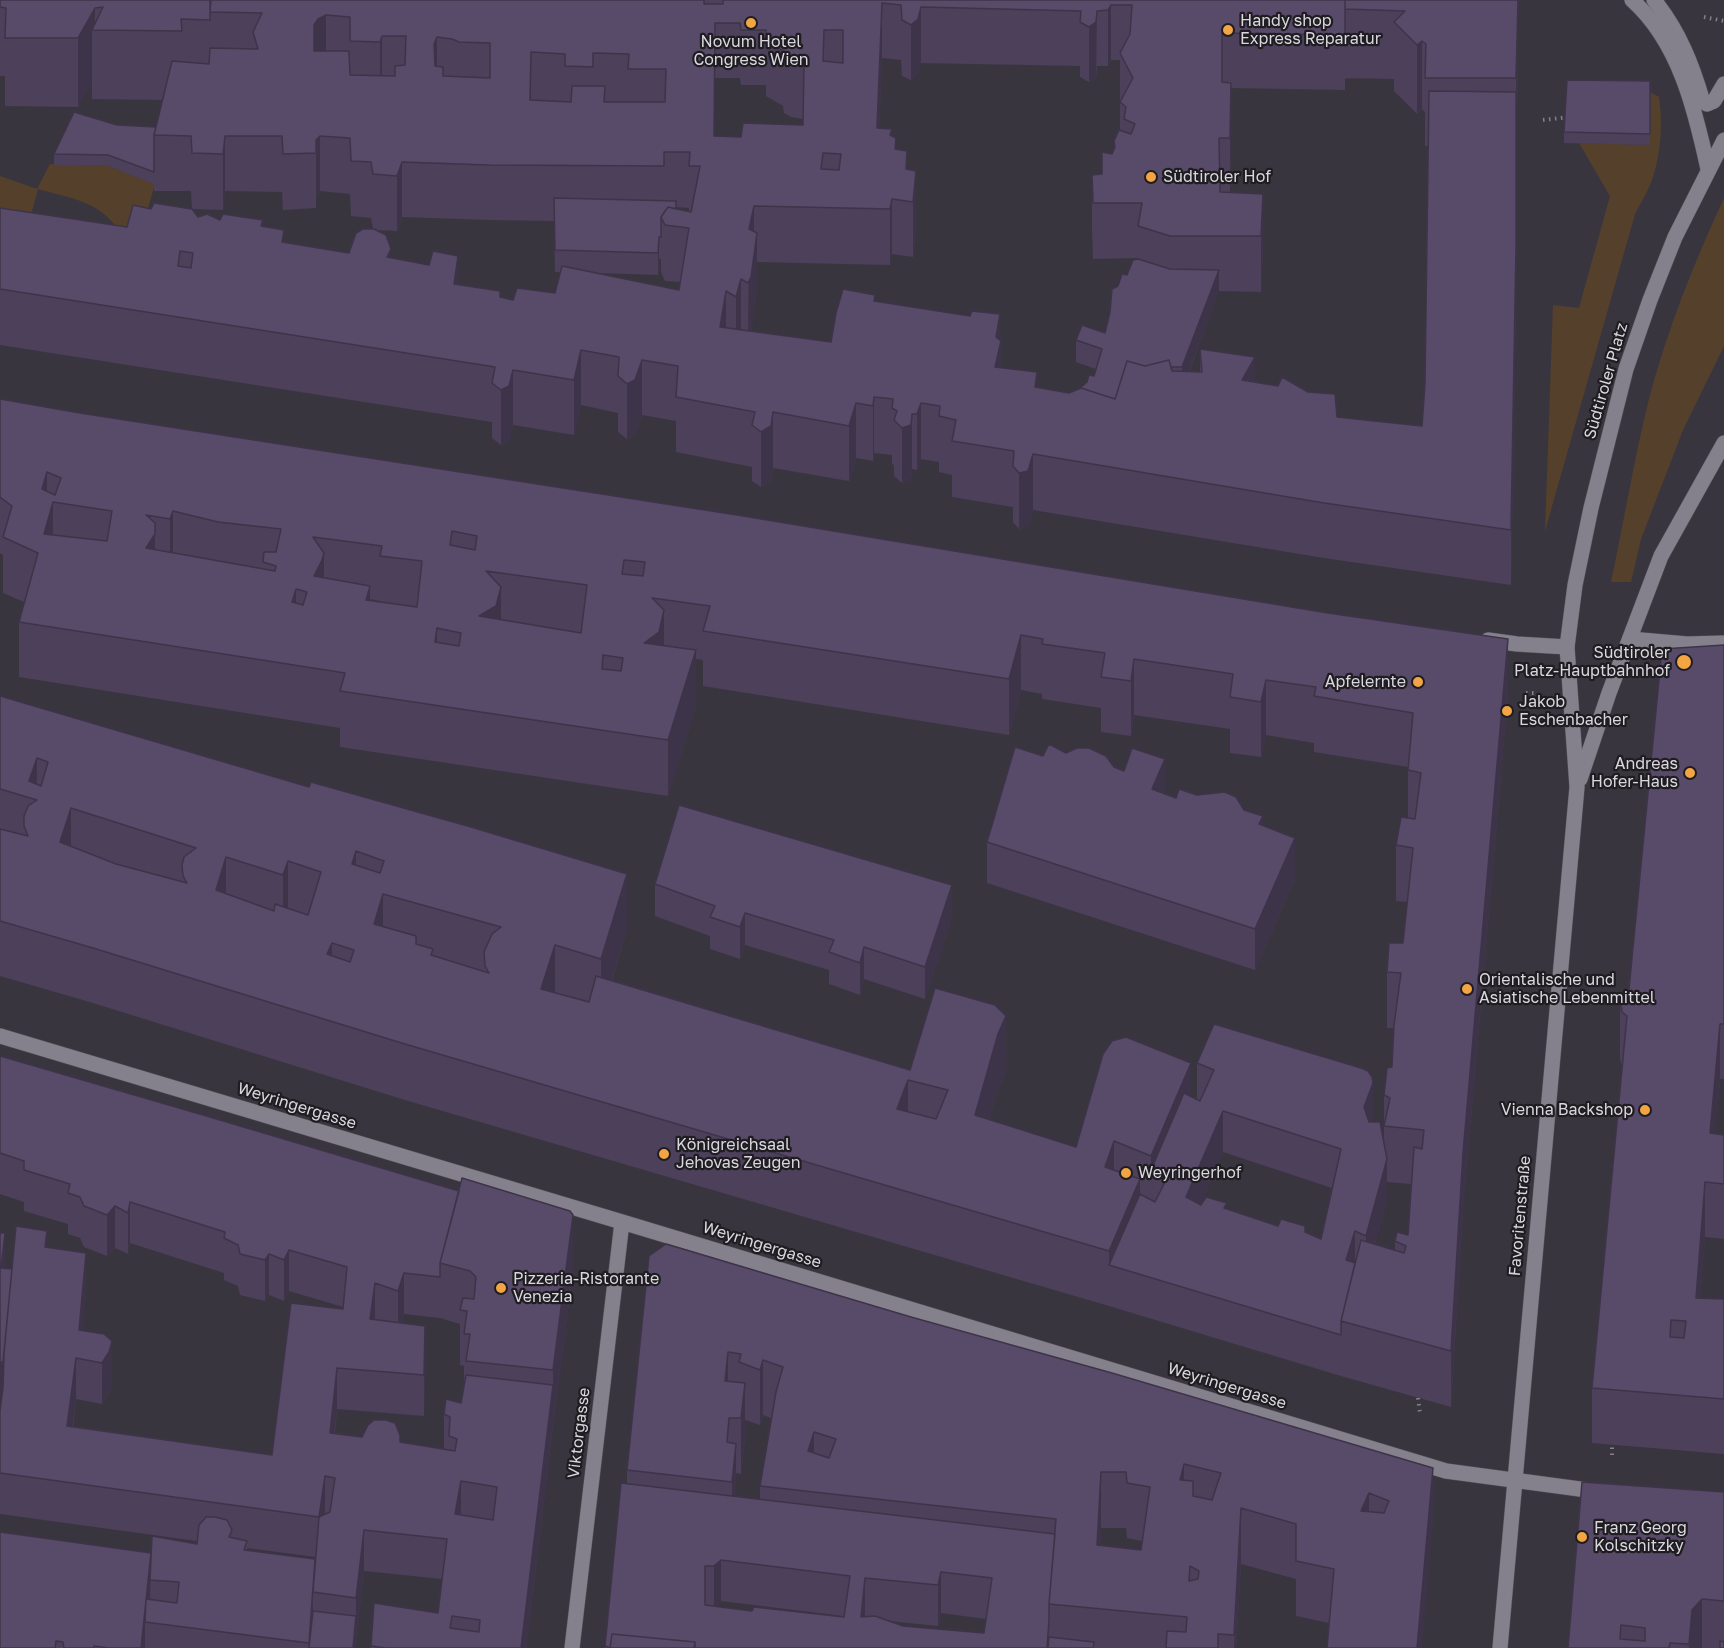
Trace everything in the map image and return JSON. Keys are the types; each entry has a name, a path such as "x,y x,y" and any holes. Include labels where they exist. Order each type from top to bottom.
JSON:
{"street":[{"path":"1632,0 1659,32 1679,71 1696,113 1708,169"},
{"path":"1654,0 1686,50 1702,102 1707,104 1714,101 1724,84"},
{"name":"Südtiroler Platz","path":"1567,647 1575,585 1591,508 1626,369 1667,258 1724,140"},
{"path":"1724,443 1661,556 1630,639 1687,644 1724,643"},
{"path":"1469,637 1517,644 1567,647"},
{"name":"Favoritenstraße","path":"1577,787 1630,639"},
{"name":"Favoritenstraße","path":"1500,1648 1577,787 1567,647"},
{"name":"Weyringergasse","path":"0,1036 1446,1471 1613,1493"},
{"name":"Viktorgasse","path":"572,1648 622,1222"}],"path":[{"path":"1694,14 1724,21"},
{"path":"1543,120 1575,117"},
{"path":"1418,1398 1420,1413"},
{"path":"1612,1445 1612,1455"}],"shaded area":[{"path":"1650,92 1659,97 1660,107 1661,130 1657,164 1648,189 1635,214 1545,531 1553,305 1579,308 1610,196 1579,143 1650,145"},
{"path":"50,164 108,166 155,184 133,260 114,231 114,224 98,210 89,204 38,189 17,266 0,264 0,176 37,189"},
{"path":"1724,198 1724,346 1683,430 1641,539 1631,582 1611,582 1656,373 1682,297"}],"building":[{"path":"0,0 210,0 210,20 181,19 182,31 92,30 103,7 95,8 78,38 5,38 6,8 0,7"},
{"path":"211,0 704,0 704,4 723,4 723,0 1345,0 1345,35 1222,33 1222,82 1231,83 1230,138 1219,138 1220,192 1263,194 1261,236 1170,236 1138,226 1142,203 1093,203 1092,175 1102,174 1102,152 1112,154 1119,130 1131,134 1135,124 1124,119 1126,107 1120,102 1133,78 1120,53 1130,34 1132,5 1111,5 1108,10 1097,11 1096,22 1089,27 1080,22 1081,11 921,7 918,19 911,25 902,20 901,5 882,3 877,128 892,129 890,135 896,138 895,149 907,151 906,169 916,171 913,202 892,199 890,209 754,206 749,229 757,233 751,277 748,283 741,279 736,297 726,291 720,327 831,342 843,289 875,295 874,301 970,316 972,311 1000,314 996,337 1001,341 995,367 1037,372 1035,387 1069,393 1081,388 1115,399 1127,361 1145,366 1169,360 1172,371 1202,372 1200,349 1255,357 1242,380 1278,386 1282,377 1308,392 1335,394 1337,417 1422,426 1425,384 1429,91 1516,92 1511,530 1324,503 1033,454 1028,471 1019,473 1013,466 1014,451 952,441 956,420 939,416 940,406 921,403 917,414 912,414 911,425 902,428 894,420 897,411 892,408 893,399 874,397 873,406 856,403 849,426 773,412 771,426 761,432 752,425 755,412 676,397 678,366 642,360 635,380 627,384 618,376 619,357 581,350 574,380 513,370 509,386 501,390 492,383 495,367 0,289 0,208 127,227 133,205 151,209 154,203 192,209 198,217 207,214 220,220 223,214 263,220 261,226 284,230 282,242 349,253 356,233 363,229 374,229 386,235 391,249 387,257 429,265 433,251 458,256 454,284 500,291 500,297 513,300 517,288 555,293 562,266 679,290 689,228 665,225 661,217 668,207 691,212 700,166 689,166 690,152 664,152 664,166 402,162 397,176 373,174 371,162 351,161 350,138 320,136 316,140 316,153 283,154 282,136 225,136 223,154 192,153 191,136 154,135 172,61 209,64 210,48 258,49 253,32 262,13 210,12","holes":["326,15 350,17 350,41 380,42 382,36 406,36 405,65 395,66 395,76 350,75 349,51 314,51 314,25 318,19","715,23 740,23 741,30 766,30 766,41 783,51 784,58 791,62 804,64 803,125 743,123 741,137 714,136","824,30 843,30 843,63 823,61","437,37 459,42 490,43 490,78 443,76 443,67 435,66 434,44","531,52 565,54 565,66 593,67 593,53 629,54 628,69 666,69 665,102 604,102 605,86 572,86 571,102 530,100","823,153 841,154 839,170 821,169","180,251 193,253 191,268 178,266"]},
{"path":"1345,0 1518,0 1516,78 1425,78 1426,44 1422,41 1417,45 1394,22 1405,11 1345,9"},
{"path":"1567,80 1650,81 1650,134 1564,132"},
{"path":"74,112 117,125 156,127 154,172 108,155 54,154"},
{"path":"554,198 676,201 676,209 668,207 661,217 658,253 555,250"},
{"path":"1138,259 1170,269 1219,270 1182,367 1171,367 1169,360 1145,366 1127,361 1115,399 1079,389 1087,382 1089,375 1094,376 1102,349 1076,340 1082,325 1105,333 1112,289 1118,286 1122,274 1127,275 1133,260"},
{"path":"0,399 737,515 1328,613 1508,639 1463,1153 1451,1351 1341,1321 1361,1240 1404,1253 1406,1246 1395,1241 1397,1232 1408,1235 1414,1147 1422,1149 1424,1130 1384,1126 1390,1098 1384,1095 1387,1068 1392,1067 1394,1025 1401,973 1387,972 1389,943 1403,943 1413,848 1396,845 1401,817 1415,819 1421,773 1408,770 1413,713 1314,696 1316,687 1266,680 1261,702 1230,697 1233,674 1134,659 1131,681 1101,677 1105,653 1042,644 1043,639 1021,635 1009,679 703,631 710,606 652,598 664,610 659,632 644,643 696,650 668,740 340,691 345,673 19,622 38,553 3,537 12,506 0,497","holes":["47,472 61,478 55,495 42,489","53,502 112,511 107,541 44,534","173,511 218,522 281,529 276,552 264,552 263,562 276,566 275,571 146,548 155,534 155,523 146,515 170,519","452,531 477,536 475,550 450,545","313,537 382,546 380,556 422,561 417,607 366,600 370,586 314,576 324,553","624,560 645,562 643,576 622,574","486,571 587,585 581,633 479,616 496,606 501,587","296,589 307,592 303,605 292,602","437,628 461,633 459,646 435,642","603,655 623,658 621,671 602,669"]},
{"path":"1724,645 1724,1024 1720,1024 1710,1133 1724,1135 1724,1184 1705,1182 1696,1298 1724,1299 1724,1399 1592,1388 1627,1016 1622,1012 1620,1003 1622,995 1629,989 1662,649","holes":["1671,1320 1686,1321 1684,1338 1670,1337"]},
{"path":"0,696 309,787 311,782 627,874 601,959 555,945 541,989 589,1002 596,976 910,1070 935,988 995,1005 1006,1016 998,1034 975,1115 1076,1147 1103,1054 1112,1041 1126,1037 1191,1063 1151,1156 1114,1141 1105,1167 1140,1179 1109,1251 405,1044 0,921 0,829 28,836 24,826 24,816 28,806 37,800 0,789","holes":["37,758 48,762 41,786 29,781","71,808 196,848 184,857 183,876 187,883 116,864 60,842","356,851 384,861 380,873 352,864","226,857 283,875 288,861 321,872 308,915 275,904 274,911 216,890","383,894 501,927 492,934 484,952 485,966 489,973 431,955 433,949 416,944 416,936 374,924","332,943 354,950 350,962 327,954","908,1080 948,1090 936,1119 897,1109"]},
{"path":"1049,744 1066,753 1077,748 1089,748 1106,756 1114,767 1124,771 1132,748 1165,759 1152,789 1176,798 1179,789 1197,795 1225,792 1236,797 1244,810 1263,816 1259,824 1295,838 1255,929 987,842 1015,747 1043,756"},
{"path":"679,805 952,885 925,967 864,947 860,963 829,952 834,940 745,913 740,927 710,917 715,906 655,884"},
{"path":"1214,1024 1361,1068 1368,1071 1372,1077 1373,1083 1364,1107 1369,1122 1380,1122 1387,1159 1366,1236 1355,1231 1346,1260 1355,1263 1341,1321 1341,1335 1109,1265 1140,1194 1155,1202 1168,1176 1151,1170 1184,1093 1200,1101 1214,1070 1197,1063","holes":["1223,1111 1341,1149 1321,1239 1305,1232 1305,1226 1281,1219 1278,1226 1224,1208 1227,1203 1206,1197 1201,1205 1186,1197"]},
{"path":"0,1056 459,1191 440,1263 440,1277 404,1273 398,1291 375,1283 370,1319 425,1326 424,1375 337,1368 330,1433 362,1437 368,1425 374,1420 386,1420 395,1423 400,1442 455,1451 457,1439 449,1436 450,1417 444,1414 446,1399 461,1403 466,1375 553,1385 521,1648 371,1646 374,1603 438,1613 447,1539 364,1530 356,1598 313,1592 319,1517 0,1473 0,1411 16,1226 47,1231 45,1247 86,1253 79,1330 104,1334 112,1341 109,1352 102,1363 76,1358 67,1426 272,1455 291,1303 343,1309 347,1267 289,1250 284,1260 269,1254 265,1260 240,1254 238,1245 224,1238 225,1232 130,1202 128,1213 115,1206 107,1215 84,1206 80,1197 68,1193 70,1184 24,1170 24,1161 0,1153","holes":["325,1476 335,1478 330,1512 319,1517","461,1481 497,1487 493,1520 455,1514","452,1616 480,1620 479,1632 450,1628"]},
{"path":"462,1178 570,1211 573,1215 553,1370 466,1361 470,1334 464,1334 467,1311 460,1310 463,1298 474,1299 476,1277 470,1271 440,1263"},
{"path":"0,1233 5,1233 1,1268 12,1269 3,1362 0,1362"},
{"path":"666,1244 1433,1468 1417,1648 1327,1648 1334,1569 1296,1561 1296,1524 1241,1508 1234,1635 1218,1634 1218,1648 1166,1648 1167,1631 1186,1632 1187,1617 1049,1604 1056,1519 760,1486 776,1392 783,1367 763,1360 760,1370 739,1362 741,1354 728,1352 725,1381 745,1383 741,1418 729,1418 727,1442 736,1444 732,1482 627,1470 649,1256","holes":["814,1432 836,1439 829,1458 808,1451","1184,1464 1221,1473 1212,1500 1193,1496 1193,1481 1180,1480","1101,1472 1126,1472 1127,1483 1150,1487 1141,1550 1097,1545","1369,1493 1389,1501 1384,1513 1361,1511","1190,1566 1199,1571 1198,1579 1189,1581"]},
{"path":"1582,1482 1724,1492 1724,1601 1702,1599 1692,1610 1689,1644 1670,1643 1669,1648 1568,1648","holes":["1621,1625 1645,1628 1645,1641 1620,1639"]},
{"path":"621,1483 1055,1534 1047,1648 695,1648 695,1642 612,1634 610,1648 605,1646","holes":["721,1560 850,1576 844,1617 754,1607 752,1611 705,1605 705,1566 714,1566","941,1572 992,1578 984,1633 903,1626 875,1616 861,1617 865,1578 938,1585"]},
{"path":"206,1517 227,1520 232,1530 229,1537 247,1541 244,1550 315,1559 309,1643 145,1622 146,1599 177,1603 179,1582 150,1580 152,1536 197,1544 199,1525"},
{"path":"0,1532 151,1553 141,1648 94,1646 94,1648 64,1648 63,1642 56,1641 55,1648 0,1648"},
{"path":"313,1611 356,1616 353,1648 309,1648"},
{"path":"612,1634 695,1642 694,1648 610,1648"},
{"path":"1049,1637 1094,1642 1093,1648 1048,1648"},
{"path":"1720,1641 1724,1642 1724,1648 1720,1648"}],"place":[{"name":"Novum Hotel Congress Wien","path":"751,23"},
{"name":"Handy shop Express Reparatur","path":"1228,30"},
{"name":"Südtiroler Hof","path":"1151,177"},
{"name":"Südtiroler Platz-Hauptbahnhof","path":"1684,662"},
{"name":"Apfelernte","path":"1418,682"},
{"name":"Jakob Eschenbacher","path":"1507,711"},
{"name":"Andreas Hofer-Haus","path":"1690,773"},
{"name":"Orientalische und Asiatische Lebenmittel","path":"1467,989"},
{"name":"Vienna Backshop","path":"1645,1110"},
{"name":"Königreichsaal Jehovas Zeugen","path":"664,1154"},
{"name":"Weyringerhof","path":"1126,1173"},
{"name":"Pizzeria-Ristorante Venezia","path":"501,1288"},
{"name":"Franz Georg Kolschitzky","path":"1582,1537"}]}
